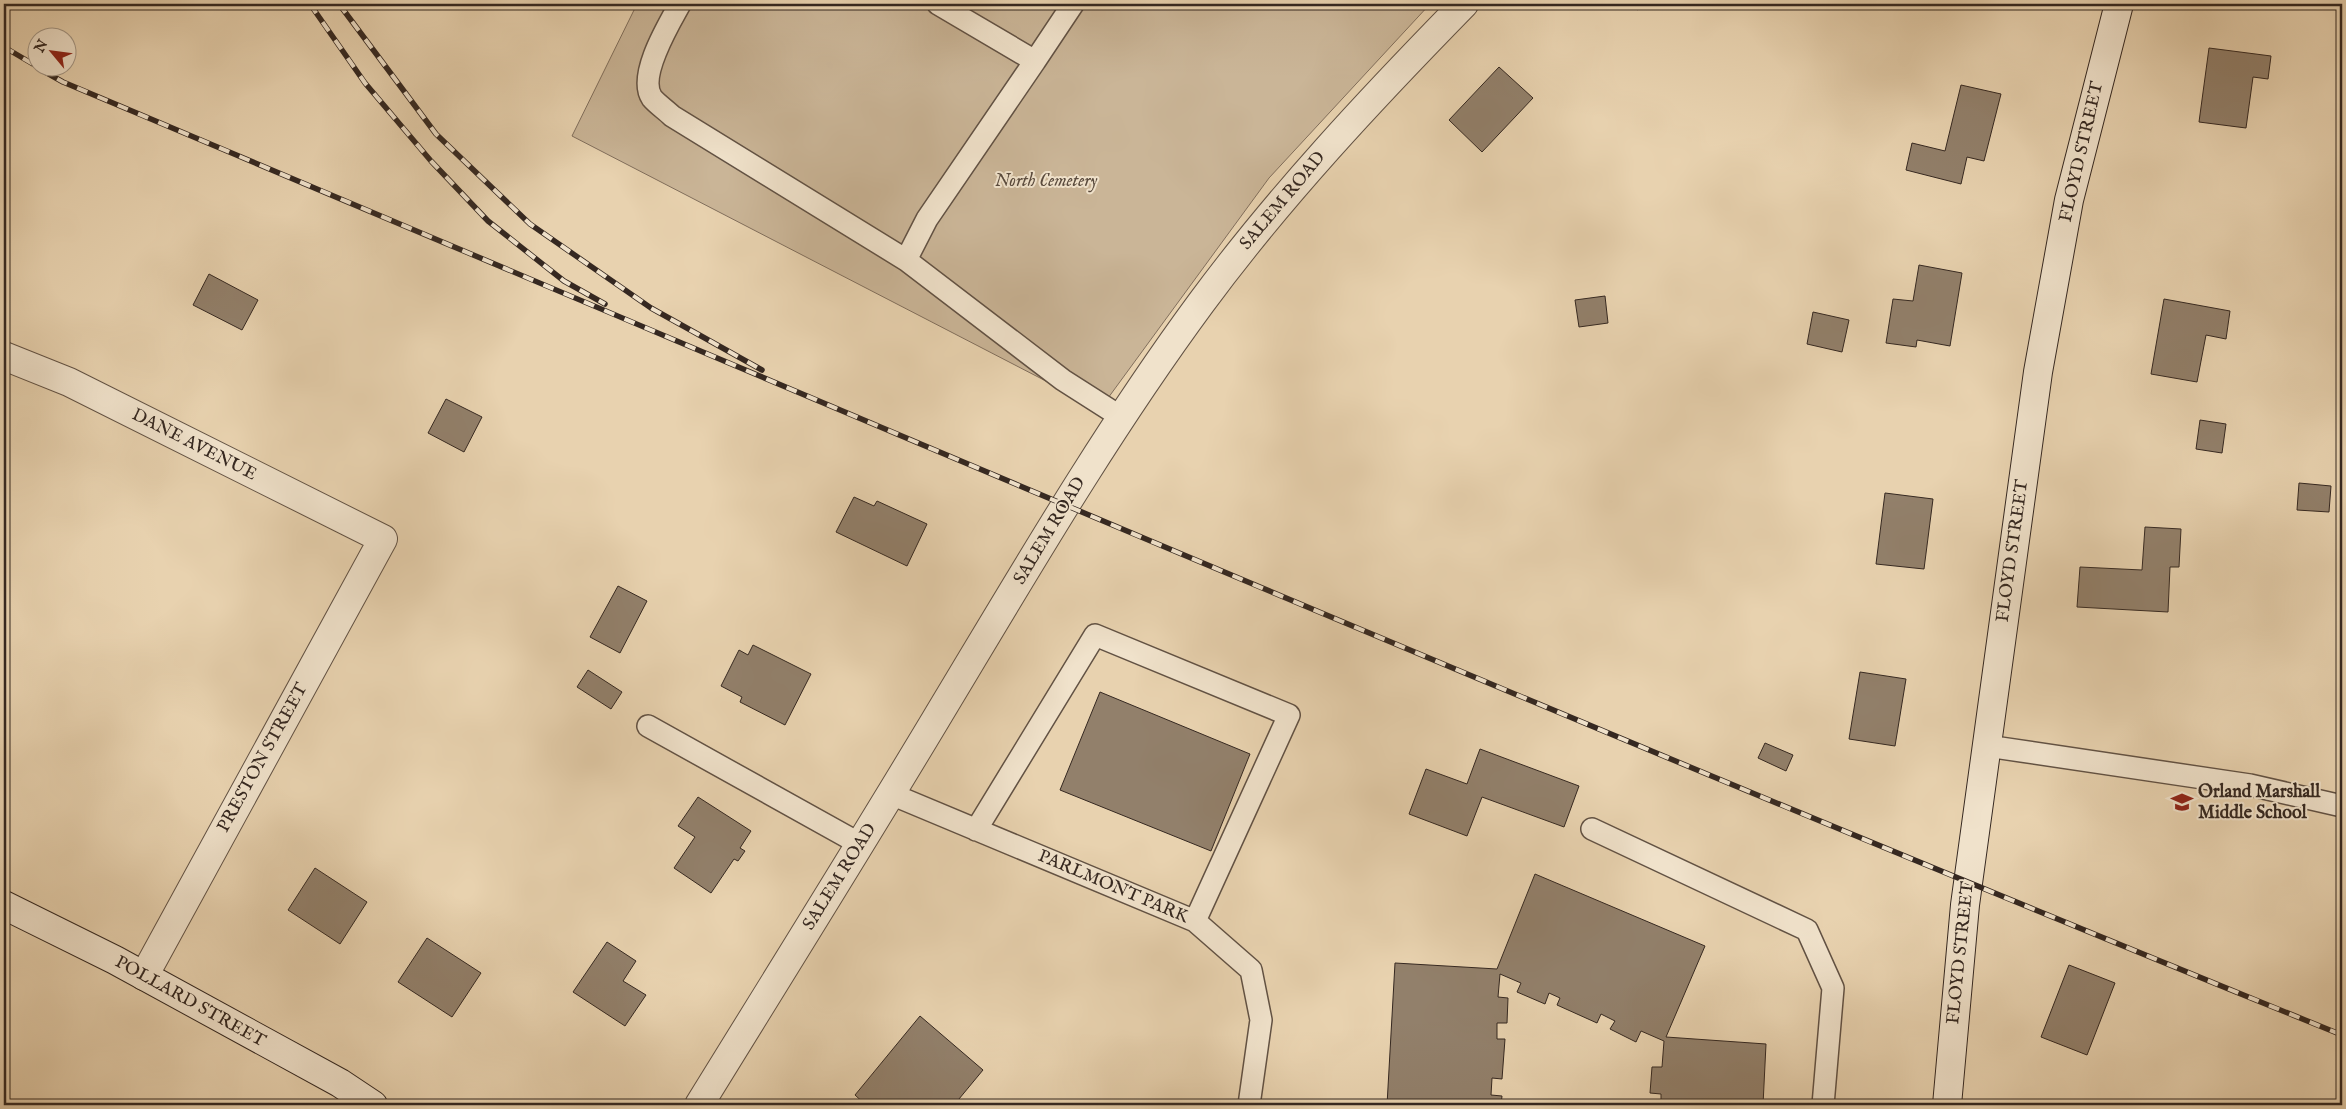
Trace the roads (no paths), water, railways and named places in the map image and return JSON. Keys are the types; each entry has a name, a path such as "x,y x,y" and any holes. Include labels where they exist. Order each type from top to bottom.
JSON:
{"street":[{"name":"SALEM ROAD","path":"699,1105 891,794 1064,506 1121,417 1201,303 1261,225 1341,133 1464,4"},
{"name":"FLOYD STREET","path":"1947,1105 1966,905 2038,372 2069,200 2119,4"},
{"name":"DANE AVENUE","path":"4,356 69,382 383,539"},
{"name":"PRESTON STREET","path":"144,976 383,539"},
{"name":"POLLARD STREET","path":"5,907 144,976 340,1084 373,1105"}],"lane":[{"path":"680,4 652,60 647,81 651,97 672,116 906,260 1064,380 1121,417"},
{"path":"938,4 1035,61"},
{"path":"906,260 927,219 1073,4"},
{"path":"976,830 1096,635 1289,715 1196,921"},
{"path":"648,726 860,844"},
{"path":"1987,746 2250,785 2342,806"},
{"name":"PARLMONT PARK","path":"891,794 1196,921 1252,970 1261,1020 1249,1105"},
{"path":"1592,829 1807,930 1833,988 1823,1105"}],"railway":[{"path":"310,4 365,83 431,161 488,221 564,281 605,304"},
{"path":"339,4 436,134 530,224 651,308 762,370"},
{"path":"4,47 28,61"},
{"path":"56,78 1486,682 2342,1035"}],"place":[{"name":"Orland Marshall Middle School","path":"2182,802"}],"park label":[{"name":"North Cemetery","path":"1046,181"}]}
